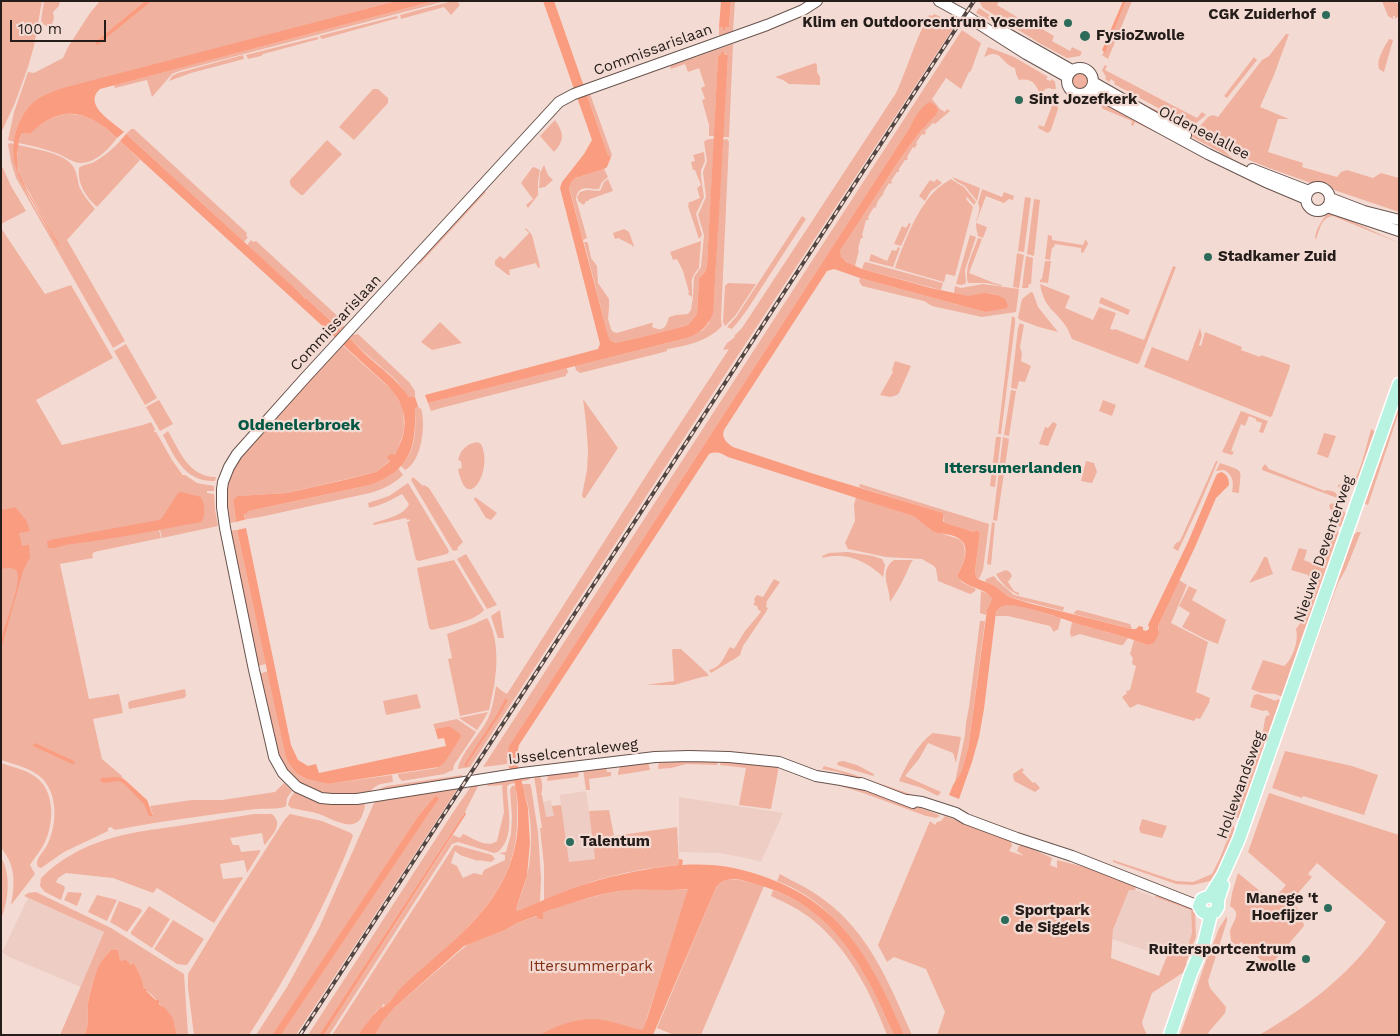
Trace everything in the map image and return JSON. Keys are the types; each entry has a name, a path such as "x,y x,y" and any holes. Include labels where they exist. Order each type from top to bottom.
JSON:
{"main road":[{"name":"Nieuwe Deventerweg","path":"1280,725 1399,384"},
{"name":"Hollewandsweg","path":"1170,1035 1208,932 1208,905 1231,867 1232,857 1280,725"}],"street":[{"name":"Commissarislaan","path":"372,796 357,799 332,799 313,795 289,781 274,757 254,670 222,512 224,482 229,467 237,454 305,378 559,102 574,94 767,26 804,10 817,1"},
{"path":"939,1 1069,74"},
{"path":"954,1 1069,74"},
{"path":"1081,67 1085,68 1092,77 1091,86 1082,94 1074,93 1068,88 1066,81 1069,74 1081,67"},
{"name":"Oldeneelallee","path":"1091,86 1208,154 1268,183 1307,195"},
{"path":"1316,187 1324,188 1329,194 1328,203 1318,211 1312,210 1308,206 1307,195 1316,187"},
{"path":"1328,203 1399,220"},
{"path":"1328,203 1399,231"},
{"name":"IJsselcentraleweg","path":"372,796 522,773 667,757 720,756 779,762 816,776 866,785 907,800 922,802 956,813 966,820 1208,905"}],"shaded area":[{"path":"145,1 152,1 97,45 95,42"},
{"path":"396,1 434,1 100,89 95,95 97,107 101,113 124,132 117,138 96,121 74,114 64,114 53,118 41,124 30,134 22,133 17,155 18,171 58,246 22,184 14,159 14,141 19,123 28,108 35,101 48,93 63,88"},
{"path":"543,1 554,1 608,155 611,157 607,167 575,178 569,188 608,335 610,340 615,343 685,326 697,314 699,278 705,272 707,266 718,56 721,52 728,55 713,313 703,329 687,338 428,403 425,395 598,349 600,344 560,188 562,182 584,154 592,140"},
{"path":"721,1 731,1 729,27 725,27 725,30 723,30 723,27 719,27"},
{"path":"1123,1 1126,1 1105,53 1102,50"},
{"path":"929,102 935,105 938,110 935,116 919,133 898,162 840,251 841,257 846,262 862,269 931,288 968,296 985,293 998,295 1005,299 1008,305 1007,308 985,312 860,278 834,269 827,271 724,430 724,438 733,447 943,513 943,521 946,523 974,532 978,531 980,533 976,576 978,579 995,586 1009,597 1132,629 1136,629 1139,626 1143,627 1143,630 1146,631 1149,629 1148,625 1188,542 1215,478 1221,472 1229,480 1229,485 1216,498 1158,626 1159,633 1154,643 1147,645 1023,607 1008,605 1001,607 996,612 979,737 959,799 949,795 961,772 968,749 987,610 992,599 986,592 966,584 957,576 965,558 964,544 955,536 932,531 913,516 721,454 709,454 519,745 516,758 528,808 530,843 527,876 516,909 517,911 571,889 600,880 634,872 679,865 679,859 683,860 682,865 715,865 757,874 794,890 833,917 858,947 869,964 904,1035 894,1035 856,960 823,920 802,904 777,892 743,881 730,879 721,882 715,890 653,1035 540,1035 565,1024 590,1019 608,1021 642,1030 688,889 630,890 599,895 550,910 543,913 543,919 539,919 536,916 464,946 395,1007 383,1021 375,1035 358,1035 378,1010 385,1006 401,988 470,925 498,889 508,869 515,846 518,825 516,789 508,764 509,746 916,116"},
{"path":"126,134 394,379 409,397 415,397 418,406 415,409 412,447 402,465 394,472 370,485 249,511 244,515 244,518 247,519 236,522 233,500 237,496 287,493 376,472 390,461 387,457 391,454 395,455 403,436 404,415 400,402 387,385 120,141"},
{"path":"178,493 201,497 204,516 201,522 48,548 47,542 50,540 159,520"},
{"path":"1,507 3,510 15,507 26,520 30,531 19,533 22,546 29,545 30,557 23,571 1,649 1,641 16,592 18,575 14,569 1,569"},
{"path":"246,528 291,745 298,760 308,766 316,764 319,773 446,746 444,738 438,739 435,729 449,726 460,734 461,737 445,762 439,767 328,784 307,779 297,774 288,762 285,754 237,530"},
{"path":"505,699 508,700 501,713 467,764 468,767 464,765 498,713"},
{"path":"35,743 74,761 75,764 33,746"},
{"path":"117,777 124,779 147,800 153,816 149,816 144,804 123,783 119,781 103,783 100,780 101,778"},
{"name":"Talentum","path":"586,791 596,859 549,865 543,802 551,800 552,806 561,805 560,795"},
{"path":"435,796 439,799 281,1035 272,1035 419,815"},
{"path":"679,797 783,813 761,862 720,853 679,852"},
{"path":"465,812 466,814 324,1035 319,1035"},
{"path":"1129,890 1135,890 1191,910 1192,933 1184,957 1163,949 1160,955 1112,939 1113,931"},
{"path":"28,898 104,932 81,987 9,957 2,952"},
{"path":"111,950 118,950 120,960 123,961 125,959 131,965 134,963 144,989 147,989 146,991 156,1000 159,1000 159,1004 173,1018 177,1035 84,1035 87,1028 88,1004 97,969"}],"green space":[{"path":"1,1 42,1 34,46 28,67 15,103 1,133"},
{"path":"44,1 60,1 59,6 53,12 54,18 49,26 41,21"},
{"path":"100,1 145,1 95,42 98,45 152,1 396,1 52,92 37,101 26,111 18,125 14,142 8,140 14,112 28,72 34,73 63,58 90,13"},
{"path":"434,1 446,1 179,71 172,74 152,97 147,80 115,88 114,85"},
{"path":"452,1 458,2 460,5 451,15 444,7 401,19 400,15"},
{"path":"731,1 735,1 733,31 720,36 719,27 723,27 725,30 725,27 729,27"},
{"path":"981,1 999,1 997,5 1027,23 1030,19 1032,23 1054,36 1052,41 1070,51 1072,47 1082,52 1080,56 1067,58 1041,44 983,8 980,3"},
{"path":"1126,1 1132,1 1108,59 1102,55 1105,52"},
{"path":"1382,1 1392,1 1399,4 1398,17 1395,19 1395,16 1393,16 1393,19 1388,16"},
{"path":"979,8 1065,60 1063,62 976,13"},
{"path":"934,14 946,19 954,27 470,767 458,769 465,752 487,720 496,686 507,694 729,349 723,350 727,343 742,328 896,93 924,24 929,15 932,16"},
{"path":"397,16 398,18 322,39 319,36"},
{"path":"962,30 981,43 971,71 961,89 946,78 932,99 940,109 945,112 947,109 950,111 935,124 933,123 925,131 924,135 922,134 915,148 913,147 907,160 905,160 899,172 891,181 891,184 889,183 884,194 877,202 876,208 874,207 868,220 866,220 855,266 842,259 840,251 898,162 919,133 935,116 918,113 511,743 507,764 483,767"},
{"path":"1286,34 1289,34 1260,107 1289,119 1278,119 1268,152 1303,163 1302,167 1337,177 1341,172 1347,170 1373,178 1381,173 1399,178 1399,212 1334,190 1327,183 1311,183 1237,155 1200,126 1208,117 1213,115 1218,117 1262,60 1269,56"},
{"path":"317,37 319,39 261,56 248,59 246,55"},
{"path":"1389,39 1393,40 1384,72 1379,69 1378,65 1381,54"},
{"path":"733,44 729,137 723,137 728,55 721,52 718,56 714,136 709,136 709,125 702,100 705,99 701,88 705,86 699,68 688,72 685,64 671,69 670,66"},
{"path":"988,47 1014,57 1048,77 1046,79 1050,81 1052,79 1055,82 1056,89 1050,88 1039,92 1032,81 1019,80 1015,68 998,55 990,54 984,57"},
{"path":"243,55 244,59 169,81 172,76 178,73"},
{"path":"1254,57 1257,60 1227,98 1224,96"},
{"path":"815,63 820,77 820,85 789,84 775,77"},
{"path":"1105,65 1107,66 1105,70 1197,118 1202,112 1206,115 1195,124 1160,109 1114,84 1115,82 1111,79 1109,82 1105,79 1106,77 1102,70"},
{"path":"1080,71 1086,74 1089,80 1086,86 1080,89 1074,86 1071,80 1074,74"},
{"path":"1104,82 1147,106 1196,127 1207,134 1233,159 1194,138 1175,122 1145,109 1104,84"},
{"path":"373,89 378,89 388,98 388,103 354,140 339,127"},
{"path":"590,94 612,155 611,157 608,155 587,95"},
{"path":"1056,95 1058,109 1051,130 1048,133 1038,128 1039,125 1044,127"},
{"path":"1097,101 1107,104 1159,131 1157,133 1135,122 1133,126 1131,125 1132,121 1103,109"},
{"path":"66,114 74,114 94,120 117,138 99,156 93,160 81,163 45,149 18,143 22,133 30,134 46,121"},
{"path":"555,120 562,133 562,140 554,152 540,136"},
{"path":"131,129 134,129 247,233 246,236 248,237 244,242 126,134"},
{"path":"714,139 707,266 705,272 699,278 697,314 685,326 615,343 610,340 608,335 584,242 588,243 591,258 597,266 598,283 609,299 608,319 613,332 617,333 651,323 653,323 652,327 661,329 667,324 669,317 688,314 691,310 694,277 701,267 704,235 698,215 706,197 703,172 707,161 704,142"},
{"path":"727,139 729,142 722,326 710,336 697,342 580,373 576,370 575,366 687,338 703,330 709,323 714,295 723,140"},
{"path":"327,140 342,154 301,195 291,186 290,180"},
{"path":"120,141 140,160 97,207 83,190 79,179 79,168 101,158"},
{"path":"8,144 14,144 14,157 17,170 22,183 36,210 59,246 19,174 17,160 18,145 66,159 75,170 79,186 95,209 67,240 125,341 113,348 16,178 11,162"},
{"path":"704,152 705,161 701,170 701,177 704,197 696,214 702,235 699,239 688,203 700,198 697,188 701,185 691,162 695,161 693,155"},
{"path":"544,165 548,175 553,180 545,187 539,188 540,173"},
{"path":"1,167 26,211 1,224"},
{"path":"534,167 540,170 538,195 528,208 526,205 533,199 521,183"},
{"path":"604,169 608,177 602,182 599,189 585,188 577,194 576,199 587,238 583,240 569,187 575,178"},
{"path":"952,177 980,188 977,201 965,186"},
{"path":"608,179 613,191 590,199 584,205 579,202 577,197 580,192 587,190 600,191 604,182"},
{"path":"937,179 942,183 931,191 925,201 919,196 930,180 934,182"},
{"path":"951,179 964,187 976,202 974,205 967,197 966,199 973,207 955,276 946,274 944,282 895,268 906,239 921,209 935,191"},
{"path":"982,189 1002,197 1004,192 1014,196 1013,200 1009,199 1004,203 986,196 976,223 979,209 978,203"},
{"path":"484,191 486,192 419,265 418,263"},
{"path":"1025,197 1031,198 1024,252 1018,251"},
{"path":"1034,199 1040,200 1034,256 1027,254"},
{"path":"1330,214 1347,219 1399,243 1333,216 1323,221 1316,239 1319,226 1326,215"},
{"path":"802,216 806,219 747,310 732,329 727,327 736,317"},
{"path":"909,223 911,224 901,246 894,244 902,226 906,228"},
{"path":"976,223 987,227 983,238 978,236"},
{"path":"1,228 45,294 71,285 113,358 36,400 62,445 151,422 155,429 154,432 156,432 182,475 197,483 214,486 214,491 207,491 207,493 214,494 218,526 162,538 159,530 161,538 94,552 93,558 60,564 89,699 119,694 123,713 93,719 102,759 122,776 127,787 143,801 150,816 153,815 150,806 192,800 222,800 275,792 284,783 292,791 287,798 286,806 185,818 115,830 111,827 108,828 108,831 64,852 41,868 38,867 38,859 46,847 53,829 54,809 50,790 45,782 34,772 1,760"},
{"path":"526,228 532,235 540,267 538,268 536,263 509,270 510,275 508,275 495,265 495,261 500,256 504,259 529,233"},
{"path":"624,229 629,232 633,247 618,238 615,239 613,233"},
{"path":"970,235 976,237 965,270 966,283 962,285 956,284"},
{"path":"1048,235 1052,236 1052,240 1083,245 1085,240 1088,244 1083,253 1081,248 1055,244 1052,248 1050,260 1045,259"},
{"path":"978,238 982,239 969,273 1001,286 987,283 968,283 968,266"},
{"path":"251,240 253,242 256,241 344,322 342,331 247,245"},
{"path":"701,241 699,268 692,281 692,297 688,294 683,271 677,259 673,260 670,252"},
{"path":"898,247 900,248 893,267 869,261 871,254 887,261 892,250 896,251"},
{"path":"1017,253 1024,255 1019,288 1013,287"},
{"path":"1026,256 1033,258 1031,284 1029,284 1028,288 1022,288"},
{"path":"1045,261 1051,261 1048,283 1040,282"},
{"path":"866,262 943,283 941,290 862,269"},
{"path":"1173,266 1176,267 1137,364 1072,339 1068,329 1044,299 1040,284 1070,296 1065,308 1093,320 1099,307 1116,313 1110,329 1115,329 1144,340"},
{"path":"860,278 985,312 1008,305 1004,299 994,294 966,296 954,293 955,286 961,288 983,284 1019,289 1016,312 982,317 932,306 924,301 862,286 859,281"},
{"path":"728,283 756,284 735,316 725,326 723,322 725,286"},
{"path":"1031,292 1038,307 1058,332 1039,327 1018,318 1022,299"},
{"path":"1101,297 1130,310 1128,315 1099,303"},
{"path":"1012,316 1015,318 1015,324 1001,434 998,434"},
{"path":"440,322 462,343 432,350 421,342"},
{"path":"1020,323 1024,325 1020,347 1021,361 1031,366 1025,382 1019,381 1017,389 1011,388"},
{"path":"1200,328 1202,336 1199,345 1201,346 1205,332 1242,347 1241,350 1290,365 1272,416 1270,417 1144,367 1152,347 1188,361"},
{"path":"358,334 409,382 415,391 415,397 409,397 396,380 349,338 352,335"},
{"path":"126,344 157,398 145,405 114,351"},
{"path":"341,344 393,391 403,408 403,435 395,456 376,472 287,493 237,496 233,500 236,522 229,523 227,520 226,487 234,463"},
{"path":"895,361 911,366 897,395 890,397 880,395 893,372"},
{"path":"567,368 568,373 566,376 431,411 428,403"},
{"path":"1011,390 1016,391 1009,436 1004,435"},
{"path":"1399,396 1398,415 1368,505 1363,503"},
{"path":"583,399 618,448 585,498 582,495 587,470 588,450"},
{"path":"159,400 173,424 160,431 146,407"},
{"path":"1103,400 1116,405 1112,416 1099,411"},
{"path":"418,406 421,408 423,433 419,451 411,465 405,470 401,466 410,454 412,447 415,432 415,409"},
{"path":"1241,411 1268,421 1263,433 1259,432 1262,423 1249,416 1245,426 1241,424 1231,451 1234,452 1232,455 1222,452"},
{"path":"1053,422 1057,424 1048,446 1039,444 1045,427 1048,428"},
{"path":"1371,429 1378,433 1358,483 1347,489 1338,487 1338,485 1344,483 1346,486 1349,485 1358,474"},
{"path":"168,431 186,462 199,473 216,477 215,481 196,477 182,467 163,435"},
{"path":"1324,433 1336,436 1328,458 1317,454"},
{"path":"996,437 1001,437 995,487 990,486"},
{"path":"1003,437 1009,439 997,521 993,520"},
{"path":"477,442 481,444 484,454 482,476 473,489 467,489 462,482 458,469 462,468 461,461 458,460 465,448"},
{"path":"1086,461 1094,463 1097,472 1092,483 1081,481"},
{"path":"1216,461 1218,461 1178,551 1173,548 1180,541"},
{"path":"1220,463 1240,472 1239,493 1232,492 1233,482 1229,474 1224,470 1216,471"},
{"path":"1265,464 1269,469 1325,491 1334,492 1340,499 1262,470"},
{"path":"398,468 403,475 400,478 388,486 370,493 260,517 244,518 245,513 249,511 370,485"},
{"path":"413,477 423,486 429,488 463,542 457,548 458,550 453,551 411,480"},
{"path":"408,483 448,549 449,552 447,554 419,561 416,560 407,522 410,521 409,519 374,525 373,523 399,514 409,504 402,494 369,508 368,503 389,496"},
{"path":"860,484 989,524 983,570 979,579 975,571 980,533 978,531 974,532 946,523 942,513 859,487"},
{"path":"475,497 497,513 491,520 486,518 474,499"},
{"path":"856,497 913,516 920,519 929,529 961,540 965,554 957,576 963,583 976,589 974,592 970,594 938,581 934,566 922,559 886,557 848,549 845,543 855,521 854,505"},
{"path":"1331,503 1342,507 1345,513 1349,511 1343,527 1338,526 1329,506"},
{"path":"992,522 995,523 991,565 987,564"},
{"path":"1330,529 1340,533 1284,698 1276,694 1261,693 1251,689 1263,660 1284,666 1293,654 1297,638 1296,629 1304,618 1314,593 1308,575 1291,570 1299,548 1307,550 1304,560 1323,568 1332,539 1325,536 1327,530"},
{"path":"237,530 266,664 258,666 228,531"},
{"path":"1357,532 1361,532 1346,569 1338,583 1280,743 1277,741 1352,536"},
{"path":"848,552 882,559 885,565 883,577 870,566 855,559 839,556 823,558 822,556 829,553"},
{"path":"466,554 497,605 487,609 457,559"},
{"path":"1264,557 1267,557 1273,574 1249,583 1257,571"},
{"path":"454,560 484,610 467,621 432,630 429,628 417,568"},
{"path":"894,560 913,560 890,602 886,574 889,565"},
{"path":"1006,570 1012,576 1008,582 1019,595 1012,592 996,574"},
{"path":"994,576 1014,595 1064,607 1063,611 1009,597 995,586 985,582 986,579"},
{"path":"774,579 780,582 767,601 766,607 768,608 766,612 743,646 740,655 711,673 709,670 720,664 730,647 734,649 745,631 761,612 753,604 755,602 754,599 757,595 763,597"},
{"path":"1179,580 1187,585 1171,623 1208,642 1196,692 1210,698 1200,719 1196,718 1194,721 1138,704 1130,708 1122,697 1127,693 1126,691 1130,690 1136,666 1132,664 1133,658 1130,654 1134,640 1147,645 1159,630 1158,626"},
{"path":"1189,586 1197,590 1192,600 1226,620 1218,644 1182,627 1190,613 1179,606"},
{"path":"981,591 989,594 992,599 986,615 980,613"},
{"path":"1003,605 1024,607 1061,618 1058,630 1054,632 1050,626 1008,616 995,616 997,610"},
{"path":"500,610 504,638 498,638 491,616"},
{"path":"1078,610 1130,624 1132,629 1074,614"},
{"path":"487,618 495,639 496,656 495,683 489,710 460,716 448,659 452,658 447,634"},
{"path":"980,621 985,621 968,749 961,772 955,782 965,735"},
{"path":"1072,622 1128,638 1123,645 1120,645 1080,634 1071,637"},
{"path":"673,649 681,649 709,676 674,685 646,685 674,681"},
{"path":"268,671 285,754 297,774 307,779 328,784 392,775 393,782 377,786 369,793 353,795 330,796 306,789 280,763 259,674"},
{"path":"185,689 186,696 184,698 129,709 128,703 130,701"},
{"path":"417,694 421,708 386,715 383,701"},
{"path":"1258,694 1276,701 1277,699 1283,701 1242,821 1236,816 1239,794 1251,771 1261,743 1266,716 1270,715 1267,710 1263,711 1250,707 1254,695"},
{"path":"488,712 477,730 459,718"},
{"path":"457,719 476,732 454,765 453,770 444,774 402,781 398,774 437,768 445,761 461,737 449,726 435,729 433,724"},
{"path":"933,733 961,737 956,763 953,753 928,743 919,759 905,776 941,792 938,796 922,788 899,781 918,748"},
{"path":"1285,751 1352,766 1378,775 1364,815 1272,788"},
{"path":"669,760 718,762 717,765 687,764 658,769 659,762"},
{"path":"721,760 779,766 771,809 739,805 746,768 720,765"},
{"path":"648,761 650,770 618,775 621,765"},
{"path":"843,761 857,765 874,774 873,776 837,765 838,762"},
{"path":"1,763 37,778 47,791 51,808 48,834 42,848 30,865 35,874 11,905 13,890 12,868 1,848"},
{"path":"824,766 919,797 937,801 906,795 838,772 822,769"},
{"path":"606,768 607,772 611,772 611,776 589,779 590,790 586,790 583,769"},
{"path":"1022,768 1024,770 1022,772 1040,788 1035,792 1014,781 1013,774"},
{"path":"576,771 579,774 578,777 547,781 548,775"},
{"path":"462,775 463,779 379,791 387,786"},
{"path":"539,775 542,782 541,795 546,817 554,816 552,806 561,805 569,862 595,859 589,811 609,810 614,836 677,827 679,865 644,869 593,881 544,901 544,865 540,828 542,828 534,776"},
{"path":"529,777 530,779 528,780 507,786 509,830 504,845 498,852 494,853 458,842 452,844 329,1035 324,1035 453,835 460,838 463,834 489,844 497,841 504,812 503,785 487,786 489,783"},
{"path":"821,780 877,792 940,816 936,818 926,816 863,793 831,783 819,782"},
{"path":"479,784 465,812 319,1035 308,1035 454,811 472,785"},
{"path":"530,784 531,786 538,832 541,879 540,902 517,911 516,909 527,876 531,843 530,819 526,796 522,787 516,789 517,817 515,841 510,863 502,882 491,900 460,935 385,1006 384,1004 382,1005 383,1007 377,1010 358,1035 332,1035 454,846 492,855 495,859 491,862 478,861 460,855 455,851 451,863 457,866 463,878 474,873 482,875 484,870 505,860 505,855 499,853 506,852 511,834 510,790 512,786"},
{"path":"458,788 296,1035 281,1035 436,803 435,796 419,815 272,1035 256,1035 287,987 319,928 374,803 376,801"},
{"path":"296,791 362,803 365,805 365,808 362,816 354,824 342,823 319,814 291,808 288,805 289,801"},
{"path":"1269,793 1399,835 1399,1035 1259,1035 1313,1000 1330,986 1360,956 1386,922 1317,863 1308,874 1312,877 1292,900 1302,916 1304,926 1269,967 1241,942 1237,946 1231,941 1230,932 1236,918 1236,912 1230,906 1238,873 1272,901 1286,885 1248,852"},
{"path":"254,814 272,814 277,822 276,830 265,845 262,833 230,838 233,845 239,845 241,852 260,850 260,852 247,873 244,860 220,864 223,879 243,878 214,923 157,888 153,893 113,878 66,873 58,878 56,882 65,888 61,900 45,892 40,886 41,878 56,865 72,854 105,840 122,835"},
{"path":"290,814 322,821 351,833 353,836 331,888 279,987 249,1035 194,1035 188,974 285,819"},
{"name":"Sportpark de Siggels","path":"945,816 1011,841 1012,846 1009,851 1024,856 1017,851 1019,846 1024,845 1052,858 1050,865 1057,868 1057,860 1089,868 1136,886 1135,890 1129,890 1113,930 1111,958 1159,976 1169,951 1184,957 1192,933 1191,910 1155,897 1157,893 1190,905 1190,908 1195,911 1196,937 1186,963 1188,964 1184,972 1152,993 1142,1022 1147,1035 937,1035 945,1012 926,969 894,957 887,962 878,945 930,821 935,825"},
{"path":"1142,819 1167,826 1162,838 1141,833 1139,829"},
{"path":"1233,825 1237,834 1214,880 1193,885 1176,884 1113,862 1113,860 1176,881 1193,882 1212,874"},
{"path":"1,857 8,879 8,887 1,919"},
{"path":"780,874 823,899 853,927 866,943 886,979 912,1035 904,1035 870,966 856,944 821,907 800,892 777,881"},
{"path":"727,879 764,886 701,1035 674,1035 657,1028 715,890 719,884"},
{"name":"Ittersummerpark","path":"653,889 689,889 647,1017 645,1028 653,1035 375,1035 383,1021 395,1007 468,944 571,903 608,893"},
{"path":"773,890 786,895 815,913 844,942 863,972 894,1035 887,1035 858,973 838,945 809,917 771,896"},
{"path":"36,892 111,928 184,974 188,1035 177,1035 173,1018 144,989 134,963 132,965 120,960 118,951 111,950 102,961 93,982 88,1004 87,1028 84,1035 60,1035 104,932 24,896 28,893"},
{"path":"68,892 82,893 77,906 64,900"},
{"path":"97,895 117,900 107,921 88,912"},
{"path":"119,901 142,911 127,932 110,922"},
{"path":"149,906 170,919 152,948 131,934"},
{"path":"1227,916 1208,981 1210,988 1226,1007 1225,1013 1208,1033 1210,1035 1180,1035 1208,955 1219,928"},
{"path":"173,920 204,939 187,965 177,964 154,949"}],"railway":[{"path":"300,1035 974,1"}],"place":[{"name":"CGK Zuiderhof","path":"1326,15"},
{"name":"Klim en Outdoorcentrum Yosemite","path":"1068,23"},
{"name":"FysioZwolle","path":"1085,36"},
{"name":"Sint Jozefkerk","path":"1019,100"},
{"name":"Stadkamer Zuid","path":"1208,257"},
{"name":"Talentum","path":"570,842"},
{"name":"Manege 't Hoefijzer","path":"1328,908"},
{"name":"Sportpark de Siggels","path":"1005,920"},
{"name":"Ruitersportcentrum Zwolle","path":"1306,959"}],"district":[{"name":"Oldenelerbroek","path":"299,425"},
{"name":"Ittersumerlanden","path":"1013,468"}]}
